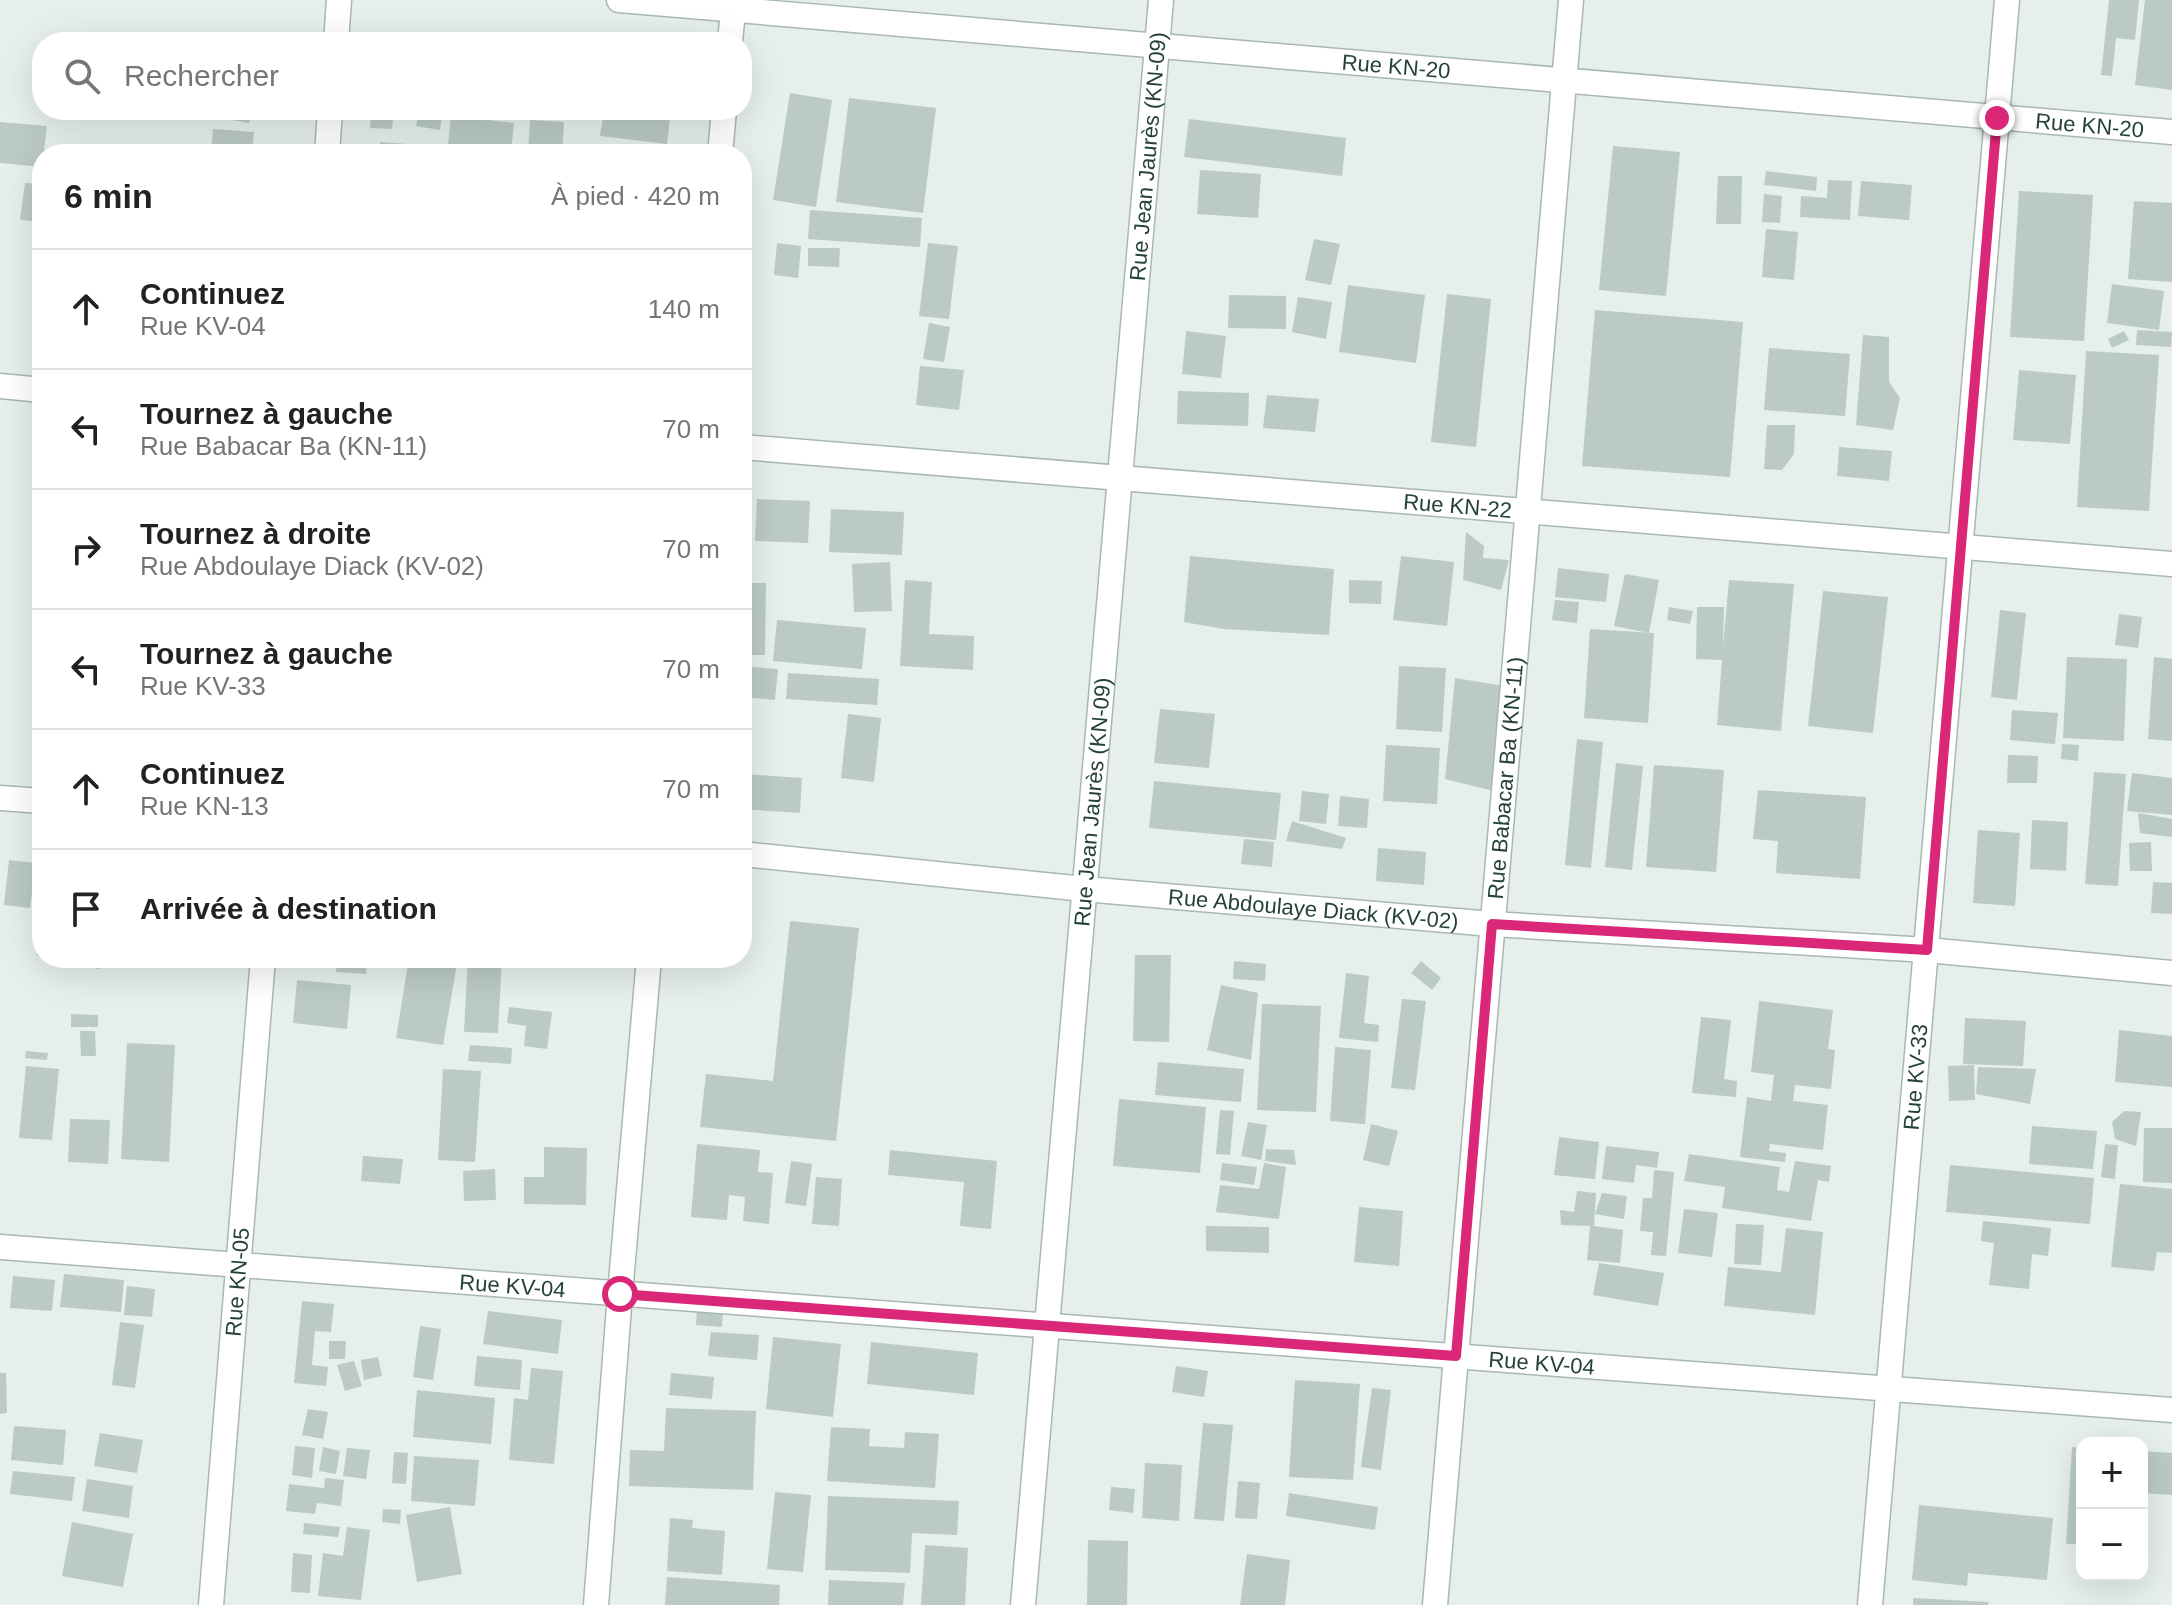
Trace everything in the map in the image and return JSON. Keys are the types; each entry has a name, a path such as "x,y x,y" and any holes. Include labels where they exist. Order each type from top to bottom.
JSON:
{"street":[{"path":"337,32 339,0"},
{"name":"Rue KN-20","path":"619,0 733,5 1158,46 2172,132"},
{"name":"Rue Jean Jaurès (KN-09)","path":"1023,1605 1161,0"},
{"name":"Rue Babacar Ba (KN-11)","path":"1435,1605 1571,0"},
{"name":"Rue KV-33","path":"1870,1605 2007,0"},
{"path":"731,32 733,5"},
{"path":"328,144 329,120"},
{"path":"721,144 723,120"},
{"path":"0,386 32,389"},
{"name":"Rue KN-22","path":"752,448 2172,564"},
{"path":"0,798 32,800"},
{"name":"Rue Abdoulaye Diack (KV-02)","path":"752,855 1084,889 1492,924 1927,950 2172,973"},
{"name":"Rue KN-05","path":"211,1605 262,968"},
{"path":"596,1605 648,968"},
{"name":"Rue KV-04","path":"0,1247 2172,1410"}],"building":[{"path":"2109,0 2139,0 2135,40 2116,38 2112,76 2101,75"},
{"path":"2145,0 2172,0 2172,90 2135,85"},
{"path":"790,93 832,100 816,207 773,200"},
{"path":"849,98 936,108 923,213 836,202"},
{"path":"1189,119 1346,138 1342,176 1184,157"},
{"path":"370,120 393,120 392,129 370,128"},
{"path":"417,120 442,120 440,130 416,126"},
{"path":"451,120 514,123 512,144 448,144"},
{"path":"530,120 564,122 563,144 529,144"},
{"path":"602,120 670,120 667,144 600,136"},
{"path":"0,122 47,126 45,144 32,144 32,166 0,163"},
{"path":"213,129 254,132 253,144 212,144"},
{"path":"1613,146 1680,152 1666,296 1599,290"},
{"path":"1200,170 1261,174 1258,218 1197,214"},
{"path":"1766,171 1817,177 1816,191 1764,185"},
{"path":"1718,176 1742,176 1741,224 1716,224"},
{"path":"1828,180 1852,181 1850,220 1800,217 1801,196 1827,198"},
{"path":"1861,181 1912,185 1909,220 1858,216"},
{"path":"25,183 32,183 32,221 20,220"},
{"path":"2019,191 2093,195 2084,341 2010,337"},
{"path":"1764,194 1782,196 1780,223 1762,222"},
{"path":"2134,201 2172,203 2172,282 2128,279"},
{"path":"810,210 922,218 920,247 808,239"},
{"path":"1766,229 1798,232 1794,280 1762,277"},
{"path":"1314,239 1340,244 1331,285 1305,280"},
{"path":"777,243 801,246 798,278 774,275"},
{"path":"928,243 958,246 949,319 919,316"},
{"path":"808,248 840,248 839,267 808,266"},
{"path":"2112,284 2164,291 2159,330 2107,323"},
{"path":"1348,285 1425,295 1416,363 1339,352"},
{"path":"1447,294 1491,299 1476,447 1431,442"},
{"path":"1229,295 1286,296 1286,329 1228,328"},
{"path":"1298,297 1332,302 1326,339 1292,332"},
{"path":"1595,310 1743,322 1730,477 1582,466"},
{"path":"929,323 950,327 944,362 923,359"},
{"path":"2137,330 2172,332 2171,347 2136,345"},
{"path":"1186,331 1226,336 1221,378 1182,374"},
{"path":"2124,331 2129,340 2112,348 2108,339"},
{"path":"1863,335 1889,337 1889,382 1900,398 1893,430 1856,425"},
{"path":"1769,348 1850,354 1845,416 1764,410"},
{"path":"2086,351 2159,355 2149,511 2077,507"},
{"path":"920,366 964,370 959,410 916,405"},
{"path":"2019,370 2076,375 2070,444 2013,440"},
{"path":"1178,391 1249,393 1248,426 1177,424"},
{"path":"1267,395 1319,399 1315,432 1263,428"},
{"path":"1767,425 1795,425 1794,454 1782,470 1764,469"},
{"path":"1839,447 1892,451 1889,481 1837,476"},
{"path":"757,499 810,501 808,543 755,541"},
{"path":"831,509 904,512 902,555 829,552"},
{"path":"1466,532 1484,546 1483,558 1509,560 1501,590 1463,580"},
{"path":"1190,556 1334,569 1329,635 1224,629 1184,622"},
{"path":"1401,556 1454,562 1447,626 1393,620"},
{"path":"890,562 892,611 854,612 852,564"},
{"path":"1558,568 1609,574 1606,602 1555,597"},
{"path":"1625,574 1659,580 1649,633 1614,626"},
{"path":"905,580 932,582 929,634 974,636 973,670 900,666"},
{"path":"1349,580 1382,581 1381,604 1349,603"},
{"path":"1729,580 1794,584 1781,731 1717,725 1722,660 1696,659 1697,607 1724,607 1723,647"},
{"path":"752,583 766,583 765,655 752,655"},
{"path":"1823,591 1888,597 1873,733 1808,726"},
{"path":"1555,600 1579,602 1577,623 1552,620"},
{"path":"1669,607 1693,611 1690,624 1667,620"},
{"path":"2000,610 2026,613 2017,700 1991,697"},
{"path":"2119,614 2142,617 2138,648 2115,645"},
{"path":"777,620 866,628 862,669 773,661"},
{"path":"1590,629 1654,633 1648,723 1584,718"},
{"path":"2067,657 2127,659 2124,741 2063,738"},
{"path":"2154,657 2172,659 2172,741 2148,739"},
{"path":"1399,666 1446,668 1442,732 1396,729"},
{"path":"752,667 778,669 775,700 752,698"},
{"path":"788,673 879,679 877,705 786,699"},
{"path":"1455,678 1505,686 1498,792 1445,779"},
{"path":"1160,709 1215,714 1209,768 1154,763"},
{"path":"2012,710 2058,713 2055,744 2010,740"},
{"path":"848,714 881,718 874,782 841,778"},
{"path":"1577,739 1603,742 1591,868 1565,865"},
{"path":"2062,744 2079,745 2078,761 2061,759"},
{"path":"1386,745 1440,748 1437,804 1383,801"},
{"path":"2008,755 2038,756 2037,783 2007,783"},
{"path":"1616,763 1643,766 1632,870 1605,867"},
{"path":"1654,765 1724,770 1716,872 1646,867"},
{"path":"2094,772 2126,774 2118,886 2085,884"},
{"path":"2132,773 2172,778 2172,815 2127,811"},
{"path":"752,775 802,778 800,813 752,810"},
{"path":"1154,781 1281,793 1276,840 1149,828"},
{"path":"1758,790 1866,797 1860,879 1776,873 1778,841 1753,839"},
{"path":"1302,791 1329,794 1326,824 1299,821"},
{"path":"1340,796 1369,799 1367,828 1338,826"},
{"path":"2138,813 2172,819 2172,837 2140,833"},
{"path":"2032,820 2068,822 2066,871 2030,869"},
{"path":"1292,821 1346,838 1342,849 1286,841"},
{"path":"1978,830 2020,833 2015,906 1973,903"},
{"path":"1244,839 1274,842 1272,867 1241,864"},
{"path":"2151,842 2152,871 2130,871 2129,843"},
{"path":"1378,848 1426,852 1424,885 1376,881"},
{"path":"9,860 32,863 30,908 4,905"},
{"path":"2153,882 2172,883 2172,914 2151,913"},
{"path":"790,921 859,928 836,1141 700,1127 706,1074 773,1081"},
{"path":"1135,955 1171,955 1169,1042 1133,1041"},
{"path":"1234,961 1266,964 1265,981 1233,979"},
{"path":"1421,961 1441,978 1432,990 1411,973"},
{"path":"336,968 366,968 366,974 336,972"},
{"path":"407,968 456,968 443,1045 396,1038"},
{"path":"467,968 501,968 498,1033 464,1032"},
{"path":"1346,973 1369,976 1364,1023 1379,1025 1378,1042 1339,1038"},
{"path":"297,980 351,985 347,1029 293,1023"},
{"path":"1221,985 1258,993 1251,1060 1207,1050"},
{"path":"1402,999 1426,1001 1415,1090 1391,1088"},
{"path":"1759,1001 1833,1010 1828,1049 1835,1050 1831,1089 1795,1085 1793,1101 1828,1105 1823,1150 1770,1144 1769,1151 1786,1153 1785,1162 1740,1157 1747,1097 1771,1101 1774,1075 1751,1072"},
{"path":"1262,1004 1321,1006 1316,1112 1257,1110"},
{"path":"509,1007 552,1012 547,1049 524,1046 526,1026 507,1023"},
{"path":"71,1014 98,1015 98,1027 71,1027"},
{"path":"1701,1017 1731,1020 1724,1079 1737,1081 1736,1097 1692,1093"},
{"path":"1965,1018 2026,1021 2023,1066 1963,1064"},
{"path":"2119,1030 2172,1036 2172,1087 2115,1082"},
{"path":"80,1031 95,1031 96,1056 81,1056"},
{"path":"127,1043 175,1045 169,1162 121,1159"},
{"path":"470,1045 512,1048 511,1064 468,1061"},
{"path":"1335,1047 1371,1050 1365,1124 1330,1121"},
{"path":"26,1051 48,1053 47,1060 25,1058"},
{"path":"1158,1062 1244,1069 1241,1102 1155,1095"},
{"path":"1974,1065 1975,1100 1949,1101 1948,1066"},
{"path":"26,1066 59,1069 52,1140 19,1138"},
{"path":"1978,1067 2036,1069 2030,1104 1976,1094"},
{"path":"443,1069 481,1071 475,1162 438,1160"},
{"path":"1119,1099 1206,1107 1200,1173 1113,1166"},
{"path":"1220,1110 1234,1111 1230,1155 1216,1154"},
{"path":"2124,1111 2141,1112 2136,1146 2115,1139 2112,1122"},
{"path":"70,1119 110,1120 108,1164 68,1162"},
{"path":"1248,1122 1267,1125 1261,1160 1241,1156"},
{"path":"1371,1124 1398,1131 1389,1166 1363,1160"},
{"path":"2032,1126 2097,1131 2093,1169 2029,1164"},
{"path":"2144,1128 2172,1128 2172,1183 2143,1182"},
{"path":"1559,1137 1599,1142 1595,1179 1554,1175"},
{"path":"697,1144 760,1150 758,1172 773,1173 769,1224 743,1221 745,1197 729,1195 727,1220 691,1217"},
{"path":"2105,1144 2118,1145 2115,1179 2101,1177"},
{"path":"1606,1146 1659,1152 1657,1168 1636,1165 1634,1183 1602,1179"},
{"path":"544,1147 587,1148 586,1205 524,1204 524,1177 544,1177"},
{"path":"1266,1149 1294,1150 1296,1165 1265,1161"},
{"path":"890,1150 997,1161 991,1229 960,1226 964,1182 888,1175"},
{"path":"1689,1154 1780,1167 1777,1190 1789,1192 1795,1161 1831,1166 1829,1182 1818,1180 1811,1221 1722,1208 1725,1187 1684,1181"},
{"path":"363,1156 403,1159 400,1184 361,1181"},
{"path":"791,1161 812,1164 806,1206 785,1203"},
{"path":"1222,1163 1257,1167 1254,1185 1220,1180"},
{"path":"1264,1163 1286,1167 1279,1219 1216,1212 1220,1185 1259,1189"},
{"path":"1950,1165 2094,1178 2090,1224 1946,1212"},
{"path":"495,1169 496,1200 464,1201 463,1171"},
{"path":"1654,1170 1674,1172 1666,1256 1651,1255 1653,1232 1640,1231 1643,1198 1652,1198"},
{"path":"816,1177 842,1179 839,1226 812,1224"},
{"path":"2120,1184 2172,1189 2172,1253 2157,1252 2154,1271 2111,1267"},
{"path":"1577,1191 1596,1193 1594,1226 1623,1230 1620,1263 1587,1260 1590,1226 1561,1225 1560,1210 1574,1212"},
{"path":"1602,1193 1627,1196 1624,1219 1595,1214"},
{"path":"1359,1207 1403,1211 1399,1266 1354,1262"},
{"path":"1684,1209 1718,1213 1712,1257 1678,1253"},
{"path":"1983,1221 2051,1228 2048,1256 2032,1254 2029,1289 1989,1285 1994,1243 1981,1241"},
{"path":"1736,1224 1764,1225 1761,1265 1734,1264"},
{"path":"1206,1226 1269,1227 1269,1253 1206,1251"},
{"path":"1786,1228 1823,1232 1815,1315 1724,1306 1728,1267 1781,1272"},
{"path":"1599,1263 1664,1273 1658,1306 1593,1295"},
{"path":"64,1274 124,1280 121,1312 60,1307"},
{"path":"13,1276 55,1280 52,1311 10,1308"},
{"path":"127,1286 155,1289 152,1317 124,1315"},
{"path":"302,1301 334,1304 331,1332 315,1331 312,1365 328,1367 326,1386 294,1383"},
{"path":"697,1309 723,1311 722,1327 696,1325"},
{"path":"488,1311 562,1320 558,1354 483,1344"},
{"path":"120,1322 144,1325 135,1388 112,1385"},
{"path":"420,1326 441,1329 433,1380 413,1377"},
{"path":"711,1332 759,1335 757,1360 708,1356"},
{"path":"773,1337 841,1344 833,1417 766,1409"},
{"path":"329,1341 346,1341 345,1359 329,1359"},
{"path":"871,1342 978,1353 974,1395 867,1384"},
{"path":"477,1356 522,1360 520,1390 474,1386"},
{"path":"378,1357 382,1376 364,1380 361,1360"},
{"path":"354,1361 362,1386 345,1391 337,1365"},
{"path":"1176,1366 1208,1371 1204,1397 1172,1392"},
{"path":"531,1368 563,1371 554,1464 509,1460 514,1398 528,1400"},
{"path":"0,1373 6,1373 7,1413 0,1414"},
{"path":"671,1373 714,1377 712,1399 669,1395"},
{"path":"1295,1380 1360,1384 1353,1480 1289,1477"},
{"path":"1372,1388 1391,1390 1381,1470 1361,1467"},
{"path":"417,1390 495,1398 491,1444 413,1437"},
{"path":"666,1408 756,1411 753,1490 629,1486 630,1450 664,1451"},
{"path":"308,1409 328,1412 323,1439 302,1435"},
{"path":"1203,1423 1233,1425 1224,1521 1194,1519"},
{"path":"14,1426 66,1430 63,1465 11,1460"},
{"path":"831,1427 870,1429 869,1446 904,1448 905,1432 939,1434 935,1488 827,1481"},
{"path":"100,1433 143,1440 137,1473 94,1466"},
{"path":"295,1446 315,1448 312,1478 292,1475"},
{"path":"323,1447 340,1451 336,1474 319,1471"},
{"path":"2072,1447 2076,1447 2076,1544 2066,1544"},
{"path":"347,1448 370,1450 366,1479 343,1476"},
{"path":"2148,1451 2172,1453 2172,1495 2148,1493"},
{"path":"394,1452 408,1453 406,1484 392,1483"},
{"path":"414,1456 479,1460 475,1506 411,1501"},
{"path":"1145,1463 1182,1465 1179,1521 1142,1518"},
{"path":"13,1471 75,1477 72,1501 10,1494"},
{"path":"325,1478 344,1480 341,1506 317,1503 315,1514 286,1511 289,1484 324,1488"},
{"path":"87,1479 133,1486 129,1518 82,1511"},
{"path":"1238,1481 1260,1483 1257,1519 1235,1518"},
{"path":"1111,1487 1135,1489 1133,1513 1109,1510"},
{"path":"775,1492 811,1495 803,1572 767,1569"},
{"path":"1289,1493 1378,1507 1375,1530 1286,1516"},
{"path":"828,1496 959,1501 957,1535 912,1533 910,1573 825,1570"},
{"path":"1919,1505 2053,1518 2047,1580 1968,1573 1967,1586 1912,1580"},
{"path":"450,1507 462,1574 417,1582 406,1515"},
{"path":"383,1509 401,1510 400,1524 382,1522"},
{"path":"670,1518 693,1520 692,1528 725,1531 722,1575 667,1571"},
{"path":"72,1522 133,1534 123,1587 62,1576"},
{"path":"304,1523 340,1527 338,1537 303,1534"},
{"path":"347,1527 370,1530 361,1600 318,1596 323,1553 343,1556"},
{"path":"1088,1540 1128,1541 1127,1605 1087,1605"},
{"path":"925,1545 968,1548 965,1605 921,1605"},
{"path":"293,1553 312,1555 310,1593 291,1592"},
{"path":"1247,1554 1290,1560 1285,1605 1240,1605"},
{"path":"667,1577 780,1585 779,1605 665,1605"},
{"path":"829,1580 905,1583 903,1605 828,1605"},
{"path":"1913,1598 1989,1602 1988,1605 1913,1605"}],"route":[{"path":"620,1294 1456,1356 1492,924 1927,950 1997,118"}]}
